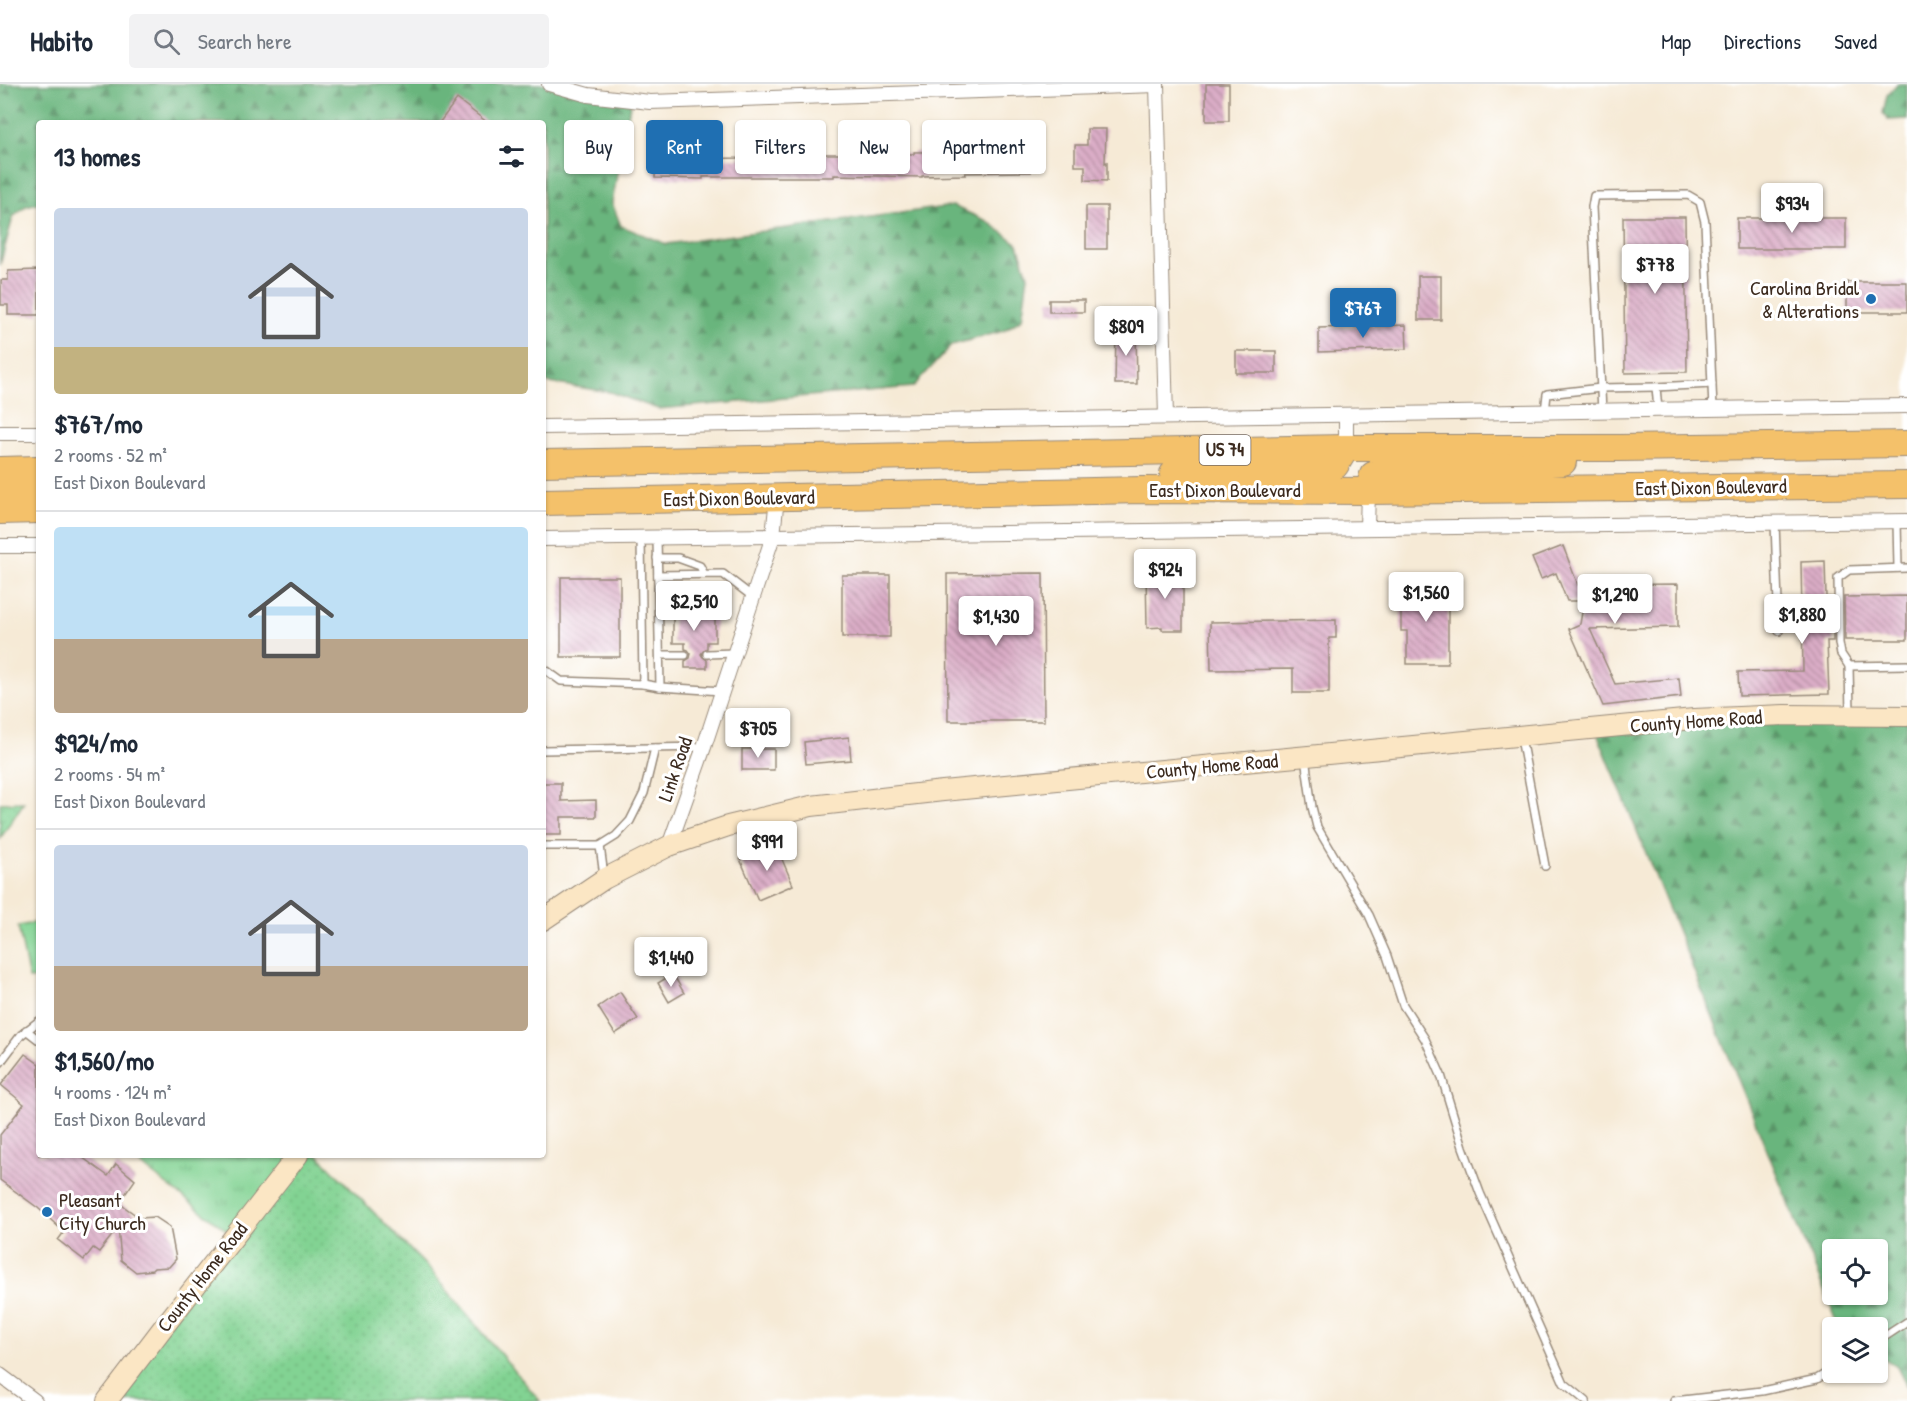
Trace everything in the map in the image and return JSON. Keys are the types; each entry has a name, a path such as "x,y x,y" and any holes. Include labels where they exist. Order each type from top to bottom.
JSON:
{"highway":[{"name":"East Dixon Boulevard","path":"546,464 1346,448 1619,448 1907,444"},
{"path":"1106,490 1152,476 1183,473 1326,470 1335,466 1346,448"},
{"path":"1368,491 1373,476 1385,470 1475,469 1559,463 1619,448"},
{"path":"0,470 36,469"},
{"name":"East Dixon Boulevard","path":"546,502 1106,490 1368,491 1907,485"},
{"path":"0,491 36,489"},
{"path":"0,511 36,510"}],"street":[{"path":"549,84 588,94 650,102 1157,85 1166,417"},
{"path":"546,427 1907,406"},
{"path":"1346,415 1346,448"},
{"path":"0,433 36,433"},
{"path":"1367,528 1368,491"},
{"name":"Link Road","path":"669,846 704,747 772,536 777,497"},
{"name":"East Dixon Boulevard","path":"546,539 1902,521"},
{"path":"0,546 36,546"},
{"name":"County Home Road","path":"546,918 604,879 669,846 728,826 811,806 943,791 1694,719 1850,714 1907,716"},
{"name":"County Home Road","path":"107,1401 296,1158"},
{"path":"0,1375 35,1401"}],"lane":[{"path":"1602,411 1592,207 1594,196 1688,195 1700,202 1705,222 1713,409"},
{"path":"1545,412 1547,394 1601,388 1712,384"},
{"path":"1656,387 1658,410"},
{"path":"1899,568 1902,521"},
{"path":"1775,523 1779,631"},
{"path":"641,538 643,684"},
{"path":"657,538 660,687"},
{"path":"657,558 678,558 700,566 704,574"},
{"path":"1850,714 1849,666 1841,654 1839,643 1838,578 1850,570 1907,568"},
{"path":"658,575 723,574 753,597"},
{"path":"707,654 735,653"},
{"path":"660,656 685,655"},
{"path":"1849,666 1907,665"},
{"path":"546,670 561,681 643,684 722,691"},
{"path":"1520,736 1545,866"},
{"path":"546,750 704,747"},
{"path":"546,846 600,846 616,836 630,821 644,793 655,748"},
{"path":"1305,758 1311,807 1317,827 1369,915 1387,956 1402,1005 1425,1039 1442,1075 1463,1147 1480,1192 1564,1383 1586,1401"},
{"path":"600,846 604,879"},
{"path":"0,1063 26,1030 36,1023"},
{"path":"26,1030 36,1038"},
{"path":"1888,1334 1907,1322"},
{"path":"1674,1401 1762,1391 1817,1379 1822,1376"}],"green space":[{"path":"0,84 549,84 631,100 627,120 564,120 564,174 617,174 612,203 621,226 666,244 953,206 987,221 1018,244 1028,276 1022,319 1003,331 952,345 913,387 658,409 610,392 546,382 546,120 36,120 36,204 26,206 13,217 0,265"},
{"path":"1897,84 1907,84 1907,119 1888,120 1883,113 1887,95"},
{"path":"1907,716 1907,1387 1897,1367 1888,1361 1888,1317 1835,1317 1830,1305 1888,1305 1888,1239 1822,1239 1822,1285 1595,728"},
{"path":"24,802 0,839 0,803"},
{"path":"36,923 36,978 29,979 18,926"},
{"path":"132,1158 296,1158 234,1236"},
{"path":"296,1158 321,1158 431,1271 540,1401 107,1401"}],"building":[{"path":"1206,84 1229,84 1229,121 1206,121"},
{"path":"457,99 484,120 441,120"},
{"path":"1087,129 1106,129 1107,181 1085,180 1085,166 1075,166 1075,145 1087,145"},
{"path":"922,152 922,174 966,175 655,178 655,174 723,174 723,158 735,158 735,174 826,174 826,154 838,154 838,174 910,174 910,154"},
{"path":"1086,206 1107,206 1107,249 1086,249"},
{"path":"1623,217 1685,217 1687,372 1625,373"},
{"path":"1737,218 1846,218 1846,249 1737,249"},
{"path":"36,270 36,315 8,315 8,305 1,305 1,280 8,280 8,271"},
{"path":"1418,276 1441,276 1441,320 1418,320"},
{"path":"1847,282 1907,282 1907,312 1847,312"},
{"path":"1049,300 1084,300 1084,312 1049,312"},
{"path":"1406,325 1407,349 1319,352 1319,328"},
{"path":"1116,330 1136,330 1137,384 1115,384"},
{"path":"1236,351 1276,351 1276,373 1236,373"},
{"path":"1563,546 1578,585 1678,584 1678,627 1590,629 1615,684 1679,678 1681,697 1603,706 1569,629 1580,624 1584,601 1567,601 1556,573 1541,579 1532,558"},
{"path":"1825,561 1826,597 1833,597 1833,641 1827,641 1829,694 1739,696 1738,672 1803,671 1801,562"},
{"path":"1183,570 1183,630 1162,630 1162,627 1147,628 1146,571"},
{"path":"1043,573 1044,721 948,721 947,574"},
{"path":"842,575 890,575 890,637 842,637"},
{"path":"561,577 620,577 620,657 561,657"},
{"path":"1401,585 1448,585 1448,664 1407,664 1407,631 1401,631"},
{"path":"1907,596 1907,640 1845,640 1844,597"},
{"path":"715,606 715,642 707,642 707,648 701,654 707,660 707,668 685,668 685,661 690,658 691,654 685,649 685,643 673,643 673,607"},
{"path":"1336,620 1336,638 1329,638 1329,693 1293,693 1293,669 1211,670 1210,622"},
{"path":"849,737 851,760 806,764 804,742"},
{"path":"742,749 774,749 774,770 742,770"},
{"path":"546,783 561,783 561,801 596,800 596,817 561,817 561,835 546,835"},
{"path":"775,843 793,885 758,900 740,859"},
{"path":"673,974 684,993 669,1002 658,983"},
{"path":"620,992 638,1019 615,1034 598,1007"},
{"name":"Pleasant City Church","path":"25,1054 36,1062 36,1158 83,1158 108,1176 116,1164 135,1180 119,1203 140,1218 155,1217 170,1227 176,1259 169,1267 136,1272 121,1260 118,1228 99,1252 93,1248 84,1260 58,1240 64,1232 38,1208 0,1180 0,1135 24,1104 1,1085"}],"place":[{"name":"Carolina Bridal & Alterations","path":"1871,299"},
{"name":"Pleasant City Church","path":"47,1212"}]}
